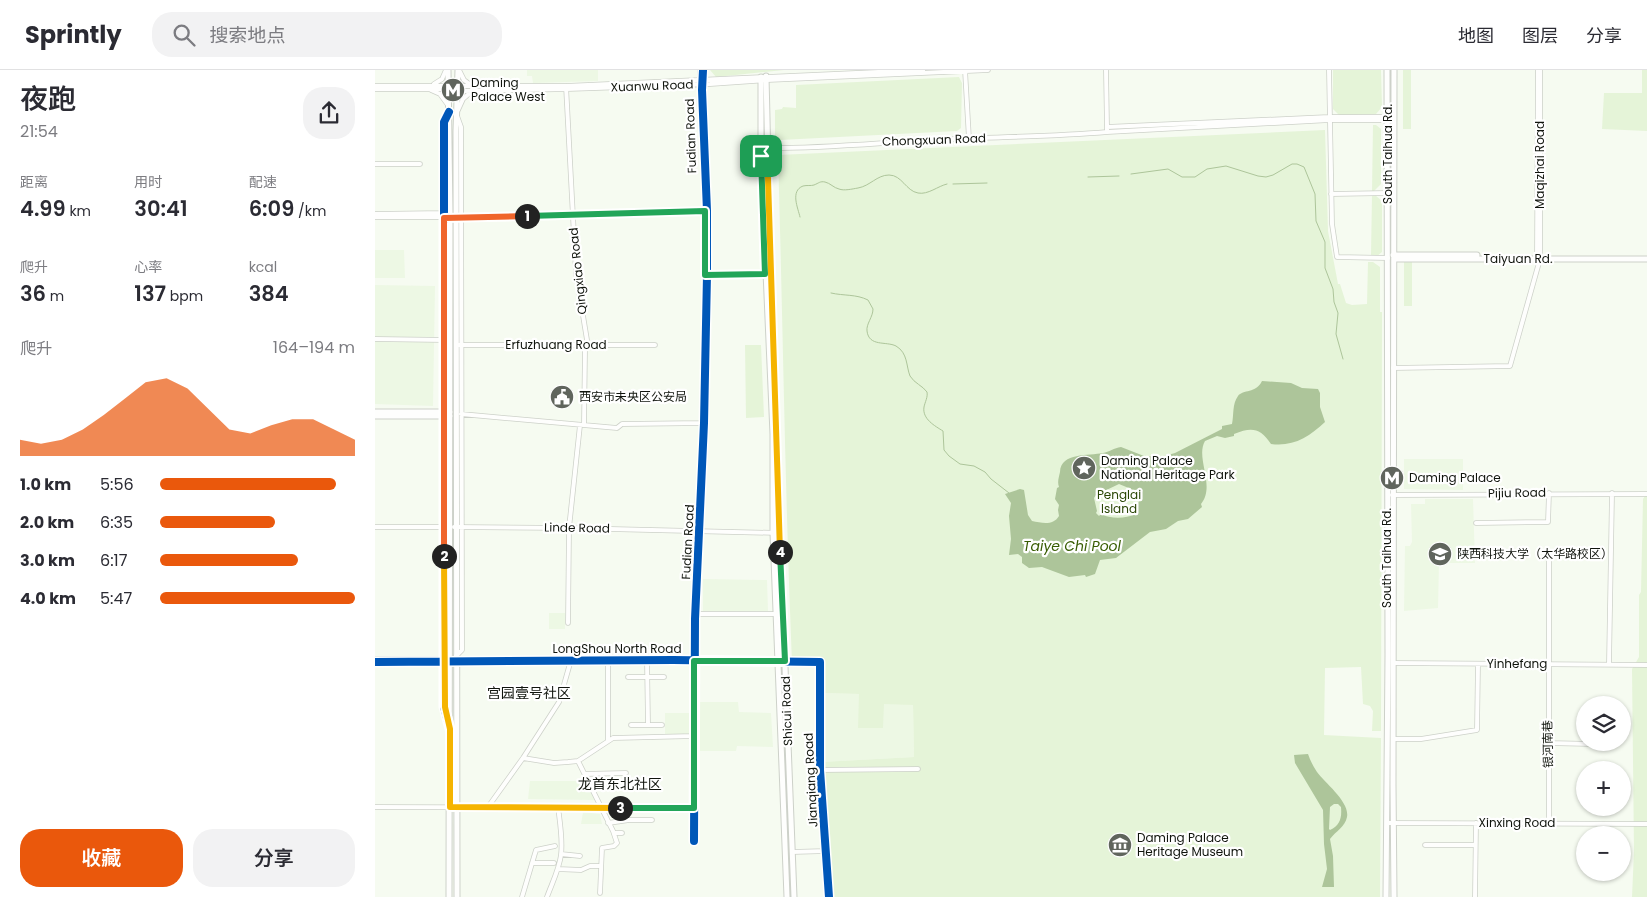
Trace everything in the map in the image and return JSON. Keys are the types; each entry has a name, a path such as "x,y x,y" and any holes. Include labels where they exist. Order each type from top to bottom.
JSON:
{"main road":[{"path":"447,70 449,88 447,215 447,660 457,897"},
{"path":"449,897 453,807 459,527 457,89 459,70"},
{"name":"South Taihua Rd.","path":"1387,70 1394,897"},
{"name":"South Taihua Rd.","path":"1390,495 1395,257 1394,70"},
{"name":"Shicui Road","path":"764,78 765,274 773,434 776,614 787,897"},
{"name":"Shicui Road","path":"764,148 776,533 785,661 795,897"},
{"name":"Taiyuan Rd.","path":"1388,257 1647,257"},
{"path":"375,412 447,414"},
{"path":"375,416 447,414"},
{"name":"South Taihua Rd.","path":"1387,897 1391,663"}],"street":[{"path":"427,87 440,81 447,70"},
{"path":"459,70 466,83 478,89"},
{"name":"Fudian Road","path":"694,841 694,661 704,423 706,276 702,70"},
{"name":"Xuanwu Road","path":"375,88 427,87 478,89 566,87 923,70"},
{"path":"965,70 969,139"},
{"name":"Xuanwu Road","path":"820,74 989,70"},
{"path":"1106,70 1107,129"},
{"path":"1329,70 1332,224 1337,257 1388,257"},
{"name":"Maqizhai Road","path":"1393,368 1510,366 1539,257 1539,70"},
{"path":"427,87 440,94 449,110"},
{"name":"Qingxiao Road","path":"566,87 576,273 587,340 582,425 569,528 568,623"},
{"path":"457,114 461,101 467,94 478,89"},
{"name":"Chongxuan Road","path":"764,148 969,139 1107,129 1329,118 1394,118"},
{"path":"375,164 420,164"},
{"path":"1331,194 1388,193"},
{"path":"375,215 447,215 459,217 706,211"},
{"path":"706,276 765,274"},
{"path":"375,340 447,340"},
{"name":"Erfuzhuang Road","path":"459,345 586,344 655,346"},
{"path":"459,414 617,428 622,424 704,423"},
{"path":"1476,523 1548,522 1549,493"},
{"path":"1609,664 1612,493"},
{"name":"Pijiu Road","path":"1390,495 1647,494"},
{"name":"Linde Road","path":"375,527 569,528 776,533"},
{"name":"银河南巷","path":"1549,555 1549,823"},
{"path":"695,614 776,614"},
{"name":"LongShou North Road","path":"375,660 820,662"},
{"path":"488,807 523,758 559,702 571,660"},
{"path":"647,660 648,725"},
{"path":"608,661 608,740"},
{"name":"Jianqiang Road","path":"820,662 820,770 829,897"},
{"name":"Yinhefang","path":"1391,663 1647,665"},
{"path":"1393,739 1421,739 1477,730 1478,664"},
{"path":"627,677 664,677"},
{"path":"631,725 662,725"},
{"path":"523,758 555,764 578,761 613,738 694,736"},
{"path":"1548,743 1576,744"},
{"path":"578,761 614,833 617,843 614,846 602,848 600,893"},
{"path":"820,770 918,769"},
{"path":"585,774 627,773"},
{"path":"375,807 694,808"},
{"path":"547,897 558,869 561,854 558,808"},
{"path":"608,823 629,820 651,820"},
{"name":"Xinxing Road","path":"1387,823 1647,824"},
{"path":"1475,897 1476,823"},
{"path":"614,833 622,833"},
{"path":"1425,845 1475,845"},
{"path":"522,897 536,849 555,846"},
{"path":"792,852 826,851"},
{"path":"561,854 579,856"},
{"path":"532,863 554,863"},
{"path":"558,869 581,870 590,866 601,866"}],"shaded area":[{"path":"527,70 598,70 598,81 533,83 532,76 527,76"},
{"path":"375,250 404,250 405,278 375,278"},
{"path":"375,285 435,286 433,406 375,404"},
{"path":"1404,459 1463,459 1463,490 1404,489"},
{"name":"陕西科技大学（太华路校区）","path":"1425,499 1473,499 1475,563 1439,563 1438,608 1404,611 1405,546 1410,546 1412,542 1411,504 1425,504"},
{"path":"703,579 767,580 768,611 703,611"},
{"path":"549,613 565,613 565,629 549,629"},
{"path":"820,693 859,694 859,728 884,704 913,704 914,757 821,762"},
{"path":"696,702 738,702 739,712 771,713 773,747 737,746 736,751 697,751"},
{"path":"665,713 692,713 692,736 665,736"},
{"path":"530,781 587,781 596,800 528,799"},
{"path":"583,812 600,814 602,824 581,824"}],"green space":[{"path":"710,70 784,70 716,77"},
{"path":"1333,70 1381,70 1382,107 1376,114 1339,115 1333,109"},
{"path":"1403,70 1411,70 1411,129 1403,129"},
{"path":"1642,70 1647,70 1647,131 1602,129 1604,93 1642,93"},
{"path":"959,77 962,83 961,128 957,131 780,140 775,135 775,110 782,109 783,107 796,108 796,85"},
{"path":"1373,125 1381,129 1381,184 1372,191"},
{"name":"Daming Palace National Heritage Park","path":"1325,130 1328,231 1338,284 1340,284 1346,303 1352,305 1367,304 1368,262 1373,262 1380,267 1380,312 1382,312 1381,731 1372,731 1373,711 1370,706 1363,704 1361,667 1325,668 1324,735 1381,738 1380,897 829,897 825,781 821,762 914,757 913,705 884,704 883,728 858,728 859,694 820,693 821,665 792,664 778,155"},
{"path":"1372,195 1375,195 1382,201 1382,252 1376,257 1371,255"},
{"path":"1404,261 1412,261 1412,306 1404,306"},
{"path":"745,345 761,345 764,417 746,418"},
{"path":"1647,493 1647,897 1632,897 1634,851 1632,669 1639,657 1639,595 1641,592 1643,499"}],"water":[{"name":"Taiye Chi Pool","path":"1262,381 1291,383 1302,388 1318,389 1320,393 1320,407 1325,422 1300,440 1286,444 1271,444 1263,435 1255,430 1246,430 1225,438 1217,436 1205,441 1202,455 1207,489 1201,504 1202,507 1188,519 1178,521 1166,529 1150,532 1116,558 1100,560 1095,574 1086,577 1085,575 1069,577 1042,567 1029,568 1022,563 1022,557 1018,554 1009,555 1011,503 1005,494 1020,489 1024,490 1028,515 1032,521 1050,523 1059,516 1059,505 1055,499 1057,488 1059,487 1058,480 1065,461 1077,456 1103,453 1121,447 1144,456 1164,456 1175,453 1222,429 1222,426 1232,424 1234,406 1238,396 1253,390","holes":["1119,484 1136,491 1140,498 1135,514 1118,518 1101,514 1099,516 1096,513 1094,498 1096,495"]},
{"path":"1308,754 1317,772 1341,799 1347,811 1344,824 1330,839 1333,856 1334,887 1322,887 1327,869 1323,810 1295,763 1294,755","holes":["1338,804 1341,807 1341,818 1336,826 1330,830 1330,807"]}],"waterway":[{"path":"1131,174 1168,169 1182,177 1195,177 1207,169 1226,166 1266,177 1292,164 1304,167 1315,194 1316,221 1325,242 1325,268 1333,289 1334,302 1338,313 1336,334 1343,359"},
{"path":"800,217 796,196 799,188 803,186 823,182 841,190 848,190 862,187 885,175 897,178 914,192 918,193 929,192 947,184"},
{"path":"1088,177 1119,176"},
{"path":"953,184 987,183"},
{"path":"831,293 868,300 873,309 867,328 868,336 879,343 896,346 903,352 910,376 927,392 924,407 925,415 930,422 943,431 944,450 960,464 974,466 985,472 1009,493"}],"cycle path":[{"path":"694,841 695,619 704,423 707,275 703,70"},
{"path":"449,112 444,122 444,707 450,729"},
{"path":"375,662 673,660 820,662 820,770 829,897"}],"place":[{"name":"Daming Palace West","path":"453,90"},
{"name":"西安市未央区公安局","path":"562,397"},
{"name":"Daming Palace National Heritage Park","path":"1084,468"},
{"name":"Daming Palace","path":"1392,478"},
{"name":"陕西科技大学（太华路校区）","path":"1440,554"},
{"name":"Daming Palace Heritage Museum","path":"1120,845"}],"district":[{"name":"宫园壹号社区","path":"529,693"},
{"name":"龙首东北社区","path":"620,784"}],"route":[{"path":"761,148 767,148 779,544 785,661 694,661 694,808 450,807 450,729 445,712 444,218 705,211 705,275 765,274 761,156 761,148"}],"park label":[{"name":"Penglai Island","path":"1119,502"}]}
